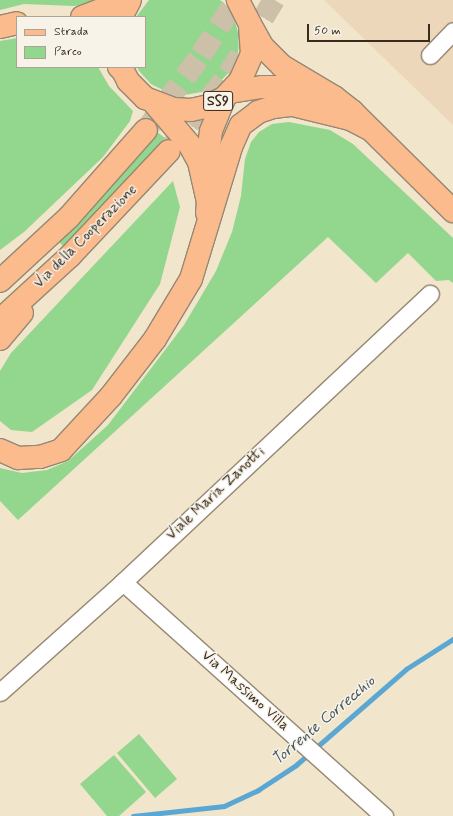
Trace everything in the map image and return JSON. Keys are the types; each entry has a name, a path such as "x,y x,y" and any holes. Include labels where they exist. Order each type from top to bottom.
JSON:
{"main road":[{"path":"85,16 126,0"},
{"path":"122,16 130,0"},
{"name":"SS9","path":"238,0 262,46 282,66 334,97 453,211"},
{"path":"0,27 16,23"},
{"name":"SS9","path":"227,95 248,68 253,39 250,24"},
{"name":"SS9","path":"121,68 136,90 155,104 173,109 191,110 208,106 227,95 262,86 290,87 334,97"},
{"path":"204,180 212,130 227,95"},
{"path":"155,104 189,144 204,180 208,202 206,232"},
{"path":"0,450 18,458 40,457 61,450 76,437 112,396 155,339 191,279 231,147 241,125 258,112 273,107 293,105 350,119 368,128"},
{"name":"Via della Cooperazione","path":"0,281 48,240 146,130"},
{"name":"Via della Cooperazione","path":"0,320 70,256 169,151"},
{"path":"0,273 48,240"},
{"path":"0,339 70,256"}],"street":[{"path":"430,55 453,31"},
{"name":"Viale Maria Zanotti","path":"0,692 123,582 430,294"},
{"name":"Via Massimo Villa","path":"123,582 384,816"}],"shaded area":[{"path":"324,0 453,0 453,125"}],"green space":[{"path":"0,0 97,0 75,6 24,4 0,10"},
{"path":"149,0 220,0 224,3 234,18 239,36 238,54 230,71 218,84 202,92 184,95 167,92 151,84 138,68 146,68 146,16 137,16"},
{"path":"16,38 16,68 99,68 109,86 133,111 130,121 103,157 24,232 0,250 0,41"},
{"path":"289,122 330,130 353,144 453,238 453,283 449,280 436,281 408,253 376,283 328,237 18,520 0,501 0,468 22,473 47,470 68,461 108,425 184,325 216,271 232,232 241,196 245,159 251,142 259,132 272,124"},
{"path":"157,132 165,138 150,160 64,247 56,239 142,153"},
{"path":"173,181 180,207 160,284 92,390 32,432 11,430 0,421 0,371 11,353"},
{"path":"139,734 177,779 155,798 117,753"},
{"path":"114,755 146,792 119,816 107,816 80,784"}],"waterway":[{"name":"Torrente Correcchio","path":"133,816 224,806 258,790 296,765 406,669 453,639"}],"tunnel":[{"path":"146,130 201,55 236,0"},
{"path":"169,150 229,74 274,0"}]}
